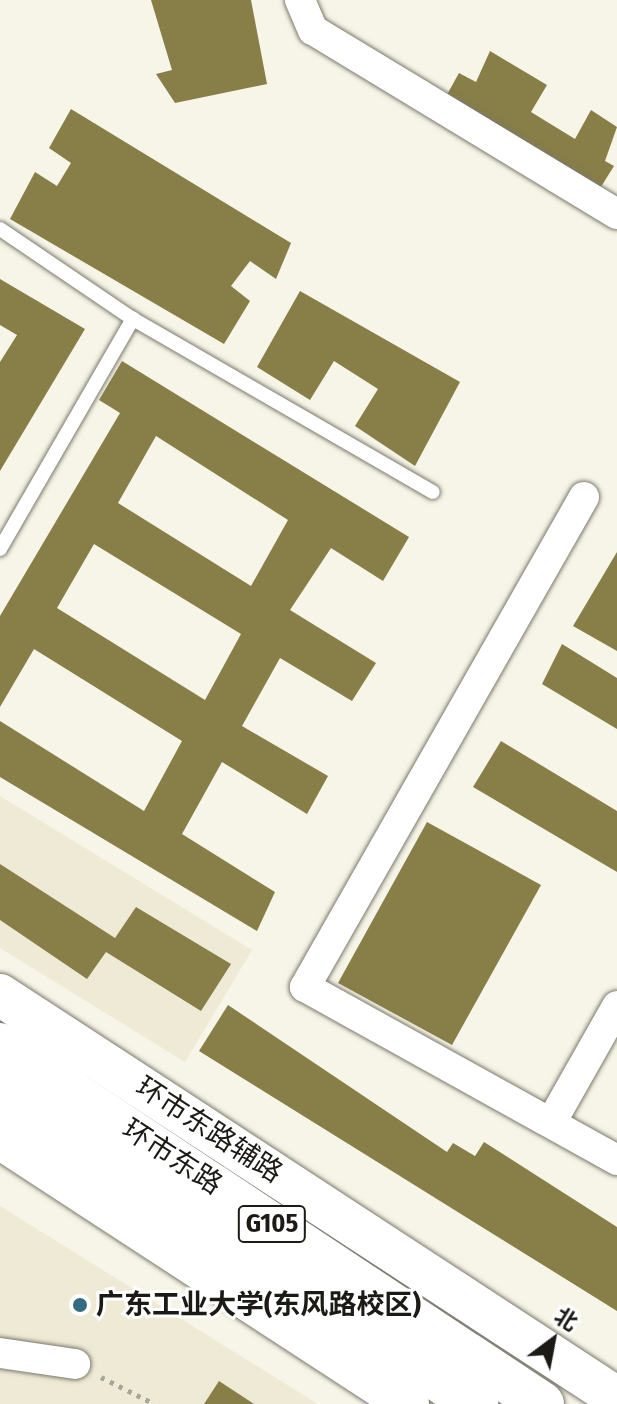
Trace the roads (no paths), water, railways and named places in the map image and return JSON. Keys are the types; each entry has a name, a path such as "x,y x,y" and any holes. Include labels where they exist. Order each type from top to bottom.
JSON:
{"highway":[{"name":"环市东路","path":"0,1045 542,1404"},
{"name":"环市东路","path":"0,1093 476,1404"}],"main road":[{"name":"环市东路辅路","path":"0,995 617,1398"},
{"path":"0,1138 408,1404"}],"street":[{"path":"300,0 313,30 617,214"},
{"path":"584,497 305,987 552,1121 617,1160"},
{"path":"552,1121 617,1006"},
{"path":"0,1353 75,1364"}],"lane":[{"path":"0,229 133,319 433,492"},
{"path":"0,549 6,526 133,319"}],"place":[{"name":"广东工业大学(东风路校区)","path":"80,1305"}]}
